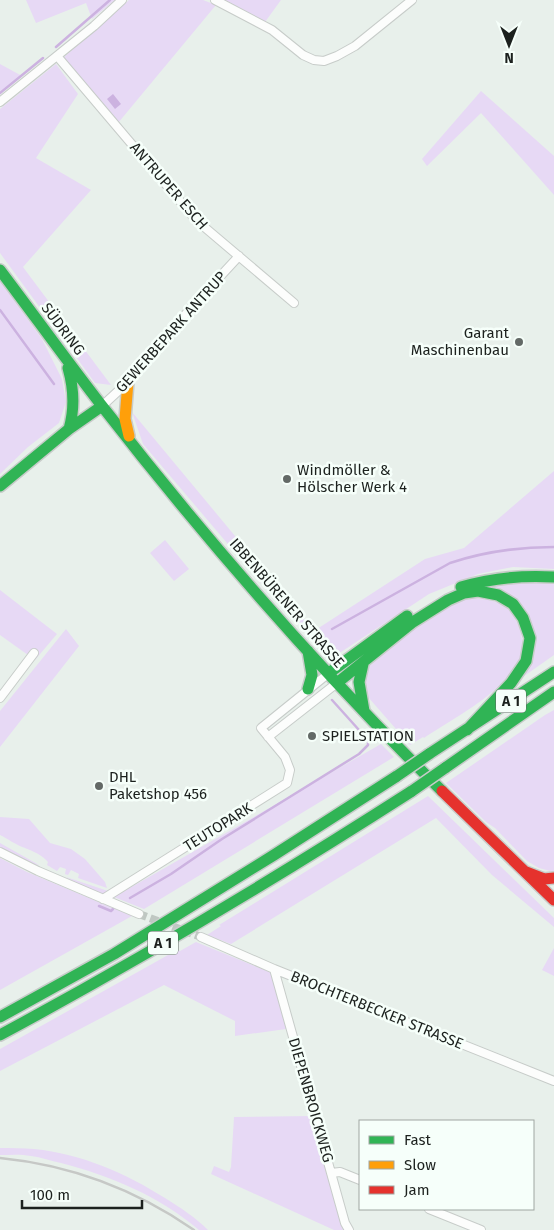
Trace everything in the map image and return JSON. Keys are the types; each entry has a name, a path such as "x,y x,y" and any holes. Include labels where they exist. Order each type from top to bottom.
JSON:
{"main road":[{"name":"SÜDRING","path":"0,270 102,406"},
{"path":"65,359 73,382 75,401 69,429"},
{"path":"128,382 125,419 130,440"},
{"path":"0,486 69,429 102,406"},
{"name":"IBBENBÜRENER STRASSE","path":"102,406 189,513 337,683 420,769 554,900"},
{"path":"329,674 416,610 456,590 495,578 520,575 554,577"},
{"path":"337,683 413,622 448,600 464,593 478,591 498,595 506,599 518,611 528,628 530,638 526,661 511,683 467,730"},
{"path":"307,649 312,676 308,689"},
{"path":"363,664 359,682 364,710"},
{"name":"A 1","path":"0,1017 114,954 274,856 554,672"},
{"name":"A 1","path":"0,1035 65,1000 324,848 412,791 554,692"},
{"path":"492,735 554,704"},
{"path":"526,872 544,879 554,878"}],"street":[{"path":"0,102 94,26 122,0"},
{"path":"215,0 272,30 303,55 314,60 324,61 355,46 412,0"},
{"name":"ANTRUPER ESCH","path":"57,56 196,220 294,304"},
{"name":"GEWERBEPARK ANTRUP","path":"102,406 128,382 190,309 239,256"},
{"path":"0,698 34,653"},
{"name":"TEUTOPARK","path":"103,899 288,783 290,770 285,757 261,728 329,674"},
{"path":"268,736 337,683"},
{"path":"0,852 38,871 139,914"},
{"name":"BROCHTERBECKER STRASSE","path":"201,937 554,1081"},
{"name":"DIEPENBROICKWEG","path":"274,968 345,1223 349,1230"},
{"path":"331,1173 340,1172 359,1180"},
{"path":"431,1210 481,1230"}],"shaded area":[{"path":"26,0 115,0 92,19 86,3 36,23"},
{"path":"129,0 203,0 216,5 118,123 63,58"},
{"path":"222,0 281,0 265,22"},
{"path":"0,64 22,76 0,92"},
{"path":"56,64 78,94 36,158 91,190 23,267 111,385 95,383 0,253 0,109"},
{"path":"481,91 554,156 554,195 481,113 427,166 422,159"},
{"path":"113,94 121,104 115,109 107,99"},
{"path":"0,281 42,339 62,379 66,402 59,423 28,447 0,474"},
{"path":"132,412 314,631 425,559 464,548 554,471 554,569 513,567 478,574 429,594 338,654 325,654 255,576 143,444"},
{"path":"165,540 189,569 174,581 150,553"},
{"path":"554,580 554,655 520,679 526,617 476,585"},
{"path":"0,590 57,634 35,660 0,635"},
{"path":"474,598 494,601 505,607 514,616 522,640 520,659 514,671 491,693 463,713 410,745 368,697 364,681 366,669 407,634 437,613 459,601"},
{"path":"66,629 79,646 0,747 0,711"},
{"path":"554,710 554,872 539,868 527,861 495,828 486,822 446,783"},
{"path":"381,744 394,757 144,909 114,897"},
{"path":"428,796 554,918 554,927 492,875 436,818 231,944 207,935 221,926 219,925"},
{"path":"0,817 29,819 50,843 71,849 85,859 105,882 107,888 78,878 79,874 71,870 68,875 65,874 66,869 60,867 57,871 47,865 48,862 40,855 0,835"},
{"path":"0,843 39,865 29,863 0,847"},
{"path":"0,858 27,872 132,916 0,990"},
{"path":"66,877 108,891 104,894 89,889"},
{"path":"196,942 272,973 286,1029 235,1036 235,1021 164,985 0,1071 0,1049 177,950 180,951"},
{"path":"554,948 554,976 542,970"},
{"path":"311,1116 311,1118 313,1116 339,1217 346,1230 334,1230 211,1174 214,1166 229,1172 231,1167 234,1117"},
{"path":"0,1148 30,1149 69,1155 102,1166 134,1180 165,1198 208,1230 199,1230 168,1207 116,1181 80,1168 38,1157 0,1155"}],"waterway":[{"path":"56,47 110,0"},
{"path":"0,93 43,58"},
{"path":"0,310 54,384"},
{"path":"332,629 450,563 501,551 554,547"},
{"path":"130,898 171,874 222,839 359,754 368,745 368,740 332,700"},
{"path":"99,906 111,911 113,909"}],"tunnel":[{"path":"139,914 201,937"}],"railway":[{"path":"0,1158 52,1166 101,1181 149,1202 194,1230"}],"traffic: fast":[{"path":"0,270 102,406 224,556 308,652 442,791"},
{"path":"68,368 73,398 69,429"},
{"path":"0,486 69,429 102,406"},
{"path":"461,587 507,578 530,576 554,577"},
{"path":"337,683 413,622 448,600 464,593 478,591 498,595 513,604 523,618 530,638 526,661 511,683 467,730"},
{"path":"329,673 407,616"},
{"path":"308,651 312,675 308,689"},
{"path":"363,664 359,682 364,711"},
{"path":"429,754 554,672"},
{"path":"445,768 554,692"},
{"path":"397,776 429,754"},
{"path":"412,791 445,768"},
{"path":"0,1017 114,954 397,776"},
{"path":"0,1035 209,917 412,791"}],"traffic: slow":[{"path":"128,382 125,419 129,436"}],"traffic: jam":[{"path":"442,791 554,900"},
{"path":"526,872 544,879 554,878"}],"place":[{"name":"Garant Maschinenbau","path":"519,342"},
{"name":"Windmöller & Hölscher Werk 4","path":"287,479"},
{"name":"SPIELSTATION","path":"312,736"},
{"name":"DHL Paketshop 456","path":"99,786"}]}
